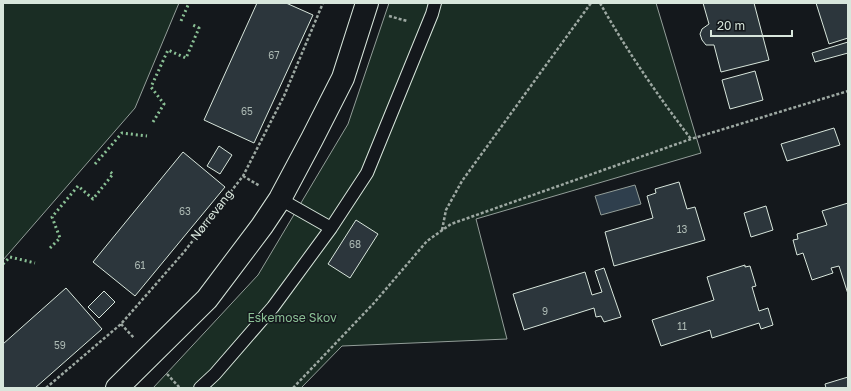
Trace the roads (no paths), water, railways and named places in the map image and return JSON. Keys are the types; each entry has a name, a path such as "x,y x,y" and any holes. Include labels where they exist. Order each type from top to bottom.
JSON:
{"street":[{"path":"117,388 207,299 262,226 280,199 343,78 367,5"}],"lane":[{"path":"200,388 215,374 273,307 331,228 366,173 427,28 435,3"},
{"path":"280,199 331,228"}],"water":[{"path":"635,185 641,204 601,215 595,196"}],"park label":[{"name":"Eskemose Skov","path":"292,318"}]}
